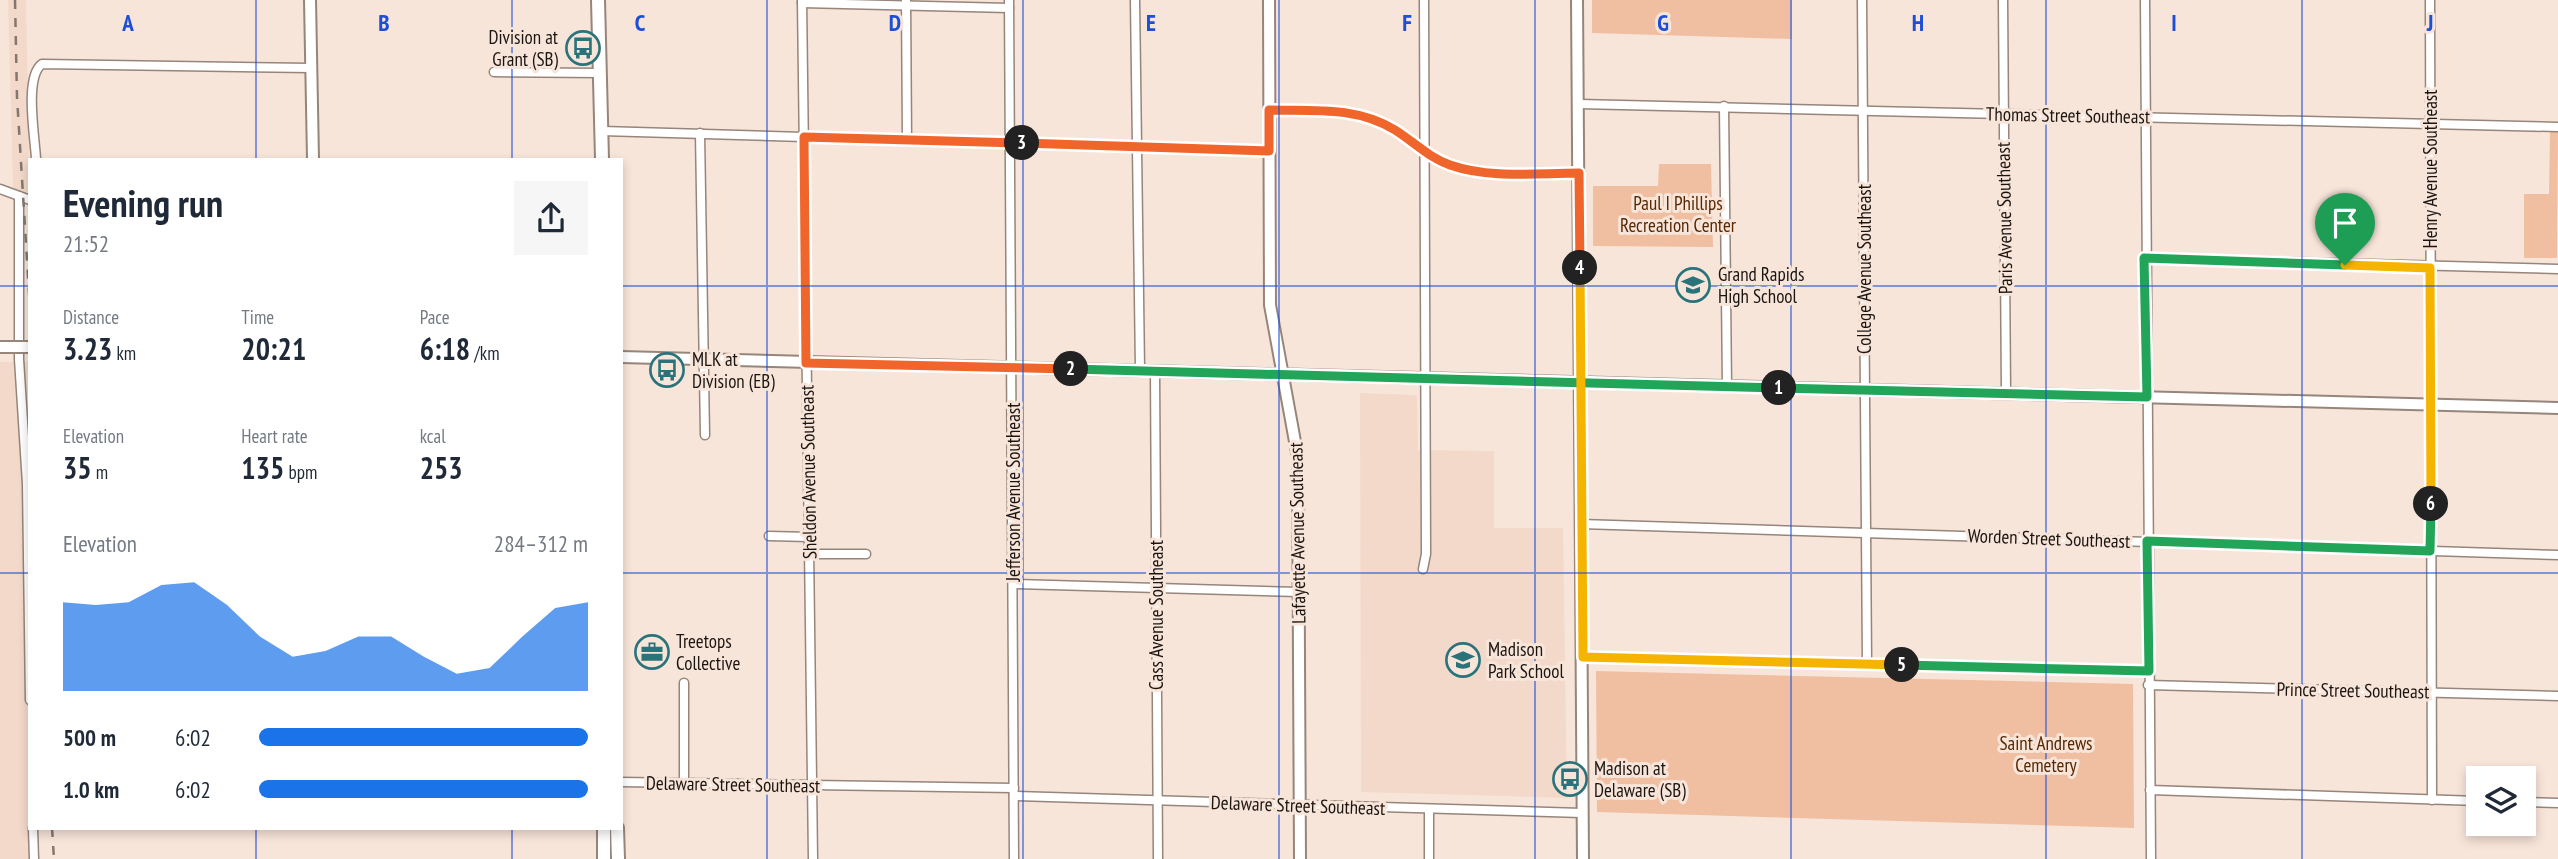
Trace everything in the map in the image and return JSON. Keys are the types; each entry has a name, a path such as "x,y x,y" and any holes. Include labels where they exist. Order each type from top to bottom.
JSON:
{"main road":[{"path":"310,0 313,158"},
{"path":"598,0 602,158"},
{"name":"Lafayette Avenue Southeast","path":"1269,0 1270,306 1298,458 1300,859"},
{"path":"1577,0 1583,859"},
{"path":"0,346 28,347"},
{"path":"623,357 1426,378 1580,385 2558,408"},
{"path":"604,830 604,859"},
{"path":"617,830 618,859"}],"street":[{"path":"1135,0 1140,370"},
{"path":"1423,569 1426,554 1424,0"},
{"name":"College Avenue Southeast","path":"1862,0 1867,664"},
{"name":"Paris Avenue Southeast","path":"2004,0 2006,393"},
{"path":"2145,0 2144,258 2151,859"},
{"name":"Henry Avenue Southeast","path":"2430,0 2432,800"},
{"path":"802,1 1009,4"},
{"name":"Sheldon Avenue Southeast","path":"802,1 813,859"},
{"path":"906,2 908,139"},
{"name":"Jefferson Avenue Southeast","path":"1009,4 1014,859"},
{"path":"36,158 32,85 36,68 50,62 311,68"},
{"path":"494,72 600,73"},
{"name":"Thomas Street Southeast","path":"1579,104 2558,127"},
{"path":"1724,106 1727,387"},
{"path":"1269,110 1333,111 1363,115 1396,131 1425,153 1449,164 1478,171 1579,173"},
{"path":"602,131 1269,151"},
{"path":"700,133 705,435"},
{"path":"0,189 28,199"},
{"path":"19,196 19,359 27,484 28,556"},
{"path":"2144,258 2430,268 2558,269"},
{"name":"Cass Avenue Southeast","path":"1155,371 1158,859"},
{"name":"Worden Street Southeast","path":"1581,524 2558,555"},
{"path":"769,536 809,537"},
{"path":"809,554 866,554"},
{"path":"1013,584 1298,592"},
{"path":"1583,657 2149,671"},
{"path":"684,683 684,781"},
{"name":"Prince Street Southeast","path":"2148,685 2558,696"},
{"name":"Delaware Street Southeast","path":"623,782 812,785 1014,792 1158,801 1583,813"},
{"path":"2150,790 2466,801"},
{"path":"2536,802 2558,803"},
{"path":"1429,810 1429,859"},
{"path":"33,830 34,859"}],"shaded area":[{"path":"8,0 26,0 28,195 13,188"},
{"path":"0,362 28,362 28,830 38,830 39,859 0,859"},
{"name":"Madison Park School","path":"1360,393 1417,395 1418,450 1494,451 1494,528 1563,528 1567,798 1361,792"}],"green space":[{"path":"1592,0 1792,0 1792,39 1592,33"},
{"path":"2550,131 2558,131 2557,258 2524,258 2524,194 2549,194"},
{"name":"Paul I Phillips Recreation Center","path":"1659,164 1711,164 1713,247 1593,246 1593,186 1658,186"},
{"name":"Saint Andrews Cemetery","path":"1596,671 2133,684 2134,828 1597,812"}],"railway":[{"path":"15,0 17,97 28,276"},
{"path":"52,830 54,859"}],"place":[{"name":"Division at Grant (SB)","path":"583,48"},
{"name":"Grand Rapids High School","path":"1693,285"},
{"name":"MLK at Division (EB)","path":"667,370"},
{"name":"Treetops Collective","path":"652,652"},
{"name":"Madison Park School","path":"1463,660"},
{"name":"Madison at Delaware (SB)","path":"1570,779"}],"route":[{"path":"2345,265 2144,258 2147,397 1580,385 1438,378 806,363 804,137 1269,151 1269,110 1333,111 1363,115 1396,131 1425,153 1462,168 1502,173 1579,173 1580,373 1580,385 1580,395 1581,424 1581,539 1583,657 2149,671 2147,541 2430,551 2430,268 2345,265"}]}
